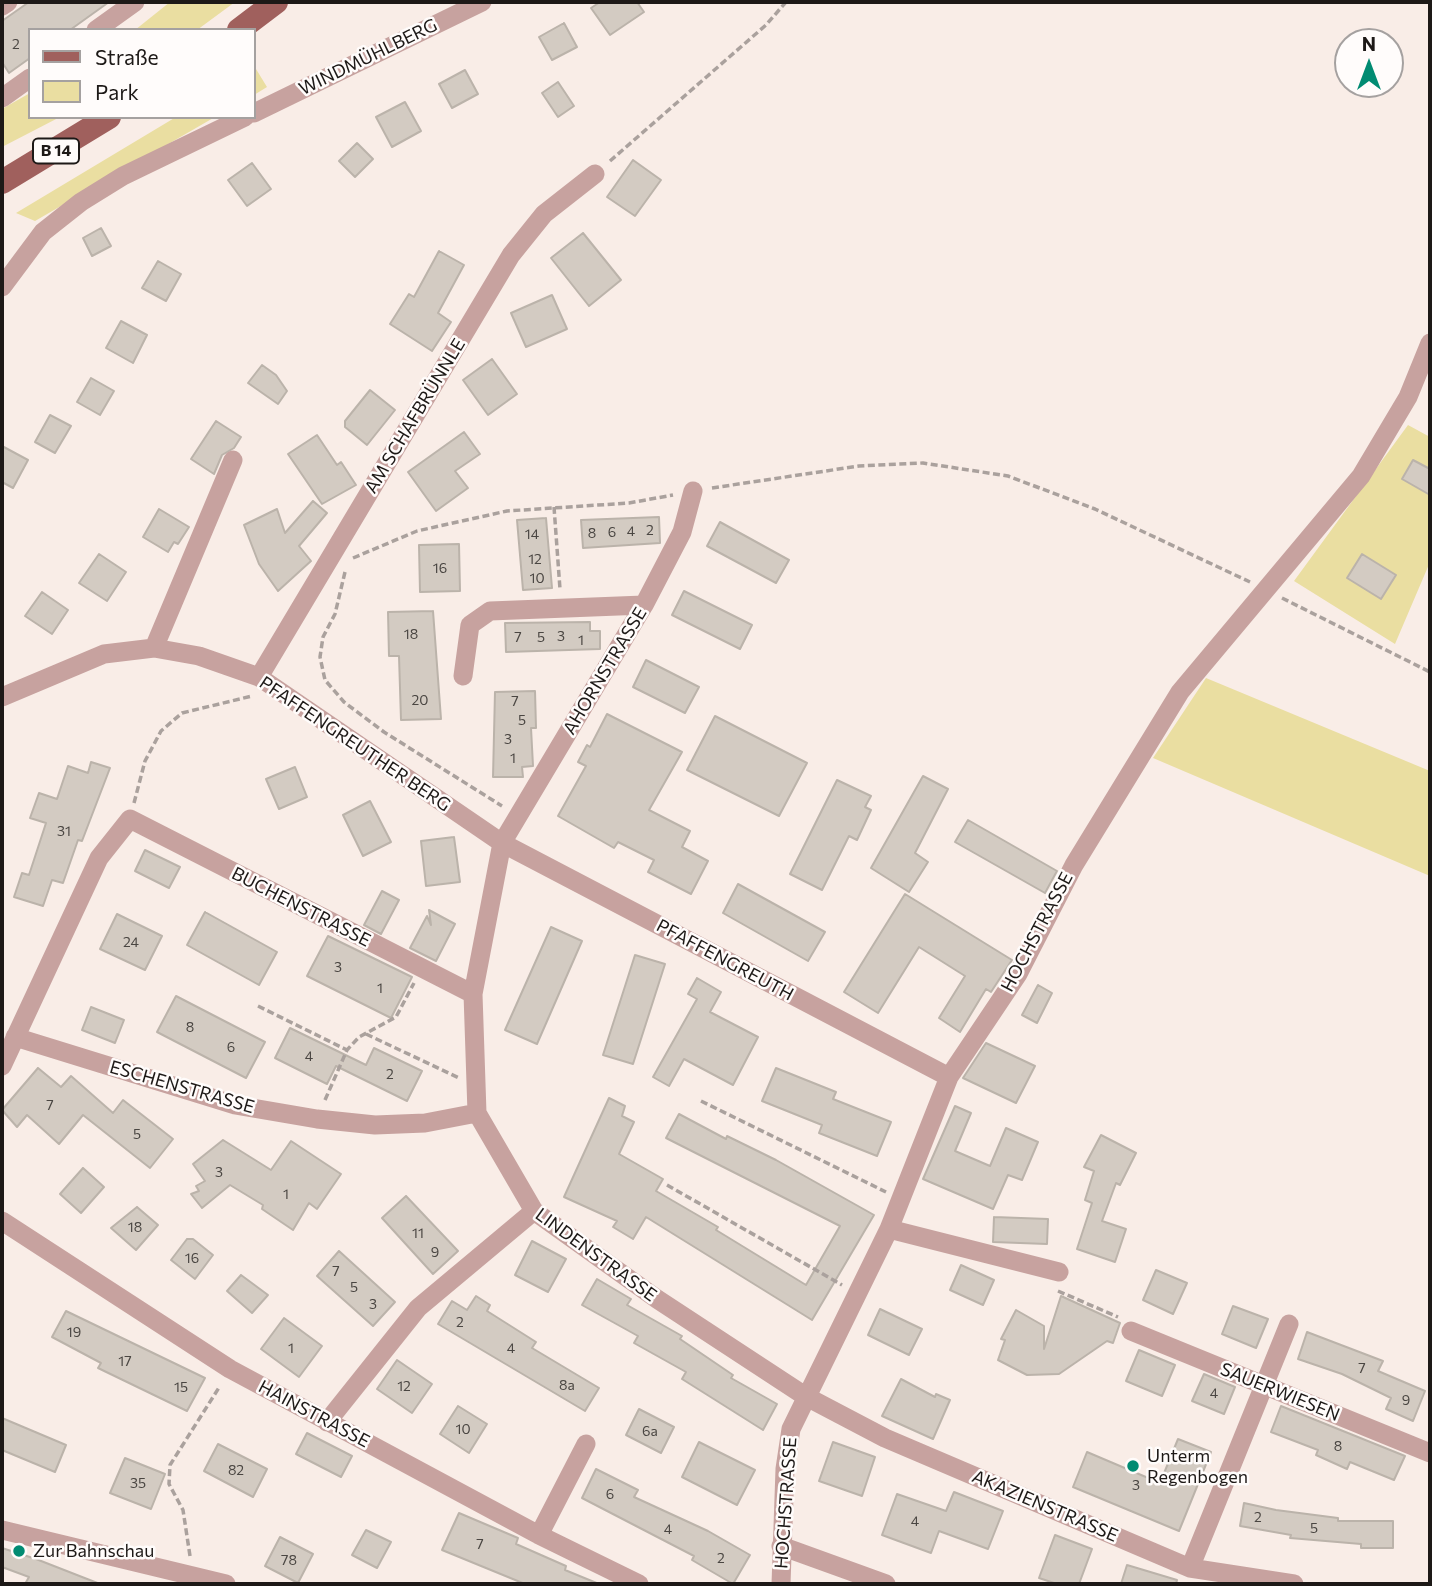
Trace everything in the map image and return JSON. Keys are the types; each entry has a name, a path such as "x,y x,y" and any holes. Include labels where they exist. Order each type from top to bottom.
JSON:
{"main road":[{"path":"242,28 276,2"},
{"name":"B 14","path":"2,182 106,119"}],"street":[{"path":"2,6 8,2"},
{"path":"99,28 135,2"},
{"name":"WINDMÜHLBERG","path":"256,112 482,2"},
{"path":"2,98 28,79"},
{"path":"2,287 43,232 81,202 123,176 241,119"},
{"name":"AM SCHAFBRÜNNLE","path":"259,677 511,255 544,214 595,174"},
{"name":"HOCHSTRASSE","path":"781,1584 781,1546 791,1429 889,1229 948,1077 1018,974 1074,865 1180,692 1361,476 1408,397 1430,343"},
{"path":"154,648 233,460"},
{"name":"AHORNSTRASSE","path":"502,843 644,605 682,532 693,491"},
{"path":"463,676 470,625 490,611 644,605"},
{"name":"PFAFFENGREUTHER BERG","path":"2,697 104,654 154,648 199,656 259,677 502,843"},
{"path":"2,1066 99,858 130,819"},
{"name":"BUCHENSTRASSE","path":"130,819 473,994"},
{"name":"PFAFFENGREUTH","path":"502,843 948,1077"},
{"name":"LINDENSTRASSE","path":"502,843 473,994 477,1113 534,1211 657,1299 805,1396"},
{"name":"ESCHENSTRASSE","path":"15,1037 235,1105 317,1119 375,1125 425,1123 477,1113"},
{"path":"327,1422 418,1308 534,1211"},
{"name":"HAINSTRASSE","path":"2,1221 230,1369 540,1535 639,1584"},
{"path":"889,1229 1059,1272"},
{"path":"1190,1568 1289,1324"},
{"name":"SAUERWIESEN","path":"1131,1331 1430,1453"},
{"name":"AKAZIENSTRASSE","path":"805,1396 885,1438 1190,1568 1294,1584"},
{"path":"540,1535 586,1444"},
{"path":"2,1530 167,1577 193,1575 226,1584"},
{"path":"781,1546 886,1584"}],"path":[{"path":"595,174 766,24 786,2"},
{"path":"519,816 384,732 344,702 325,680 320,657 321,647 340,596 345,561 417,531 508,512 629,503 859,466 923,463 1008,476 1095,509 1430,671"},
{"path":"554,507 561,608"},
{"path":"130,819 145,761 161,731 182,713 203,705 281,692"},
{"path":"317,1119 346,1050 366,1034 396,1017 422,968"},
{"path":"258,1006 346,1050"},
{"path":"366,1034 476,1086"},
{"path":"701,1101 901,1199"},
{"path":"667,1185 856,1293"},
{"path":"1059,1272 1056,1290 1125,1320 1131,1331"},
{"path":"193,1575 183,1510 169,1484 170,1465 230,1369"}],"green space":[{"path":"170,2 235,2 200,28 138,28"},
{"path":"256,69 267,87 256,94"},
{"path":"28,94 28,119 56,119 2,147 2,109"},
{"path":"173,119 212,119 35,221 16,213"},
{"path":"1408,425 1430,437 1430,562 1395,644 1294,581"},
{"path":"1206,678 1430,771 1430,876 1153,758"}],"building":[{"path":"29,2 109,2 73,28 28,28 28,59 9,73 2,62 2,21"},
{"path":"600,2 637,2 644,12 610,35 591,8"},
{"path":"564,23 577,47 552,60 539,37"},
{"path":"465,70 478,94 452,108 439,84"},
{"path":"558,82 574,106 558,117 542,93"},
{"path":"405,102 421,131 392,147 376,117"},
{"path":"357,143 373,159 355,177 339,161"},
{"path":"633,160 661,180 635,216 607,197"},
{"path":"252,163 271,189 247,206 228,180"},
{"path":"101,228 111,246 92,256 83,238"},
{"path":"583,233 621,280 589,306 551,258"},
{"path":"439,251 464,265 438,313 451,322 432,351 390,324 409,294 414,297"},
{"path":"158,261 181,274 166,301 142,288"},
{"path":"552,295 567,329 526,347 511,313"},
{"path":"121,321 147,335 133,363 106,348"},
{"path":"492,359 517,394 488,415 463,380"},
{"path":"262,365 276,375 287,391 278,404 248,383"},
{"path":"91,378 114,391 100,415 77,402"},
{"path":"370,390 395,410 367,445 345,427 345,421"},
{"path":"50,415 71,426 55,453 35,442"},
{"path":"216,421 241,437 234,448 222,455 214,474 191,459"},
{"path":"464,432 480,454 455,471 468,488 436,511 408,472"},
{"path":"317,435 337,465 341,462 356,485 322,504 288,454"},
{"path":"2,446 28,460 13,488 2,482"},
{"path":"1413,460 1430,469 1430,495 1402,479"},
{"path":"313,501 327,513 299,546 311,561 278,591 259,564 244,525 277,509 285,533"},
{"path":"159,509 189,527 178,544 174,542 168,552 143,537"},
{"path":"659,517 660,543 583,548 581,520"},
{"path":"546,518 552,588 523,590 517,520"},
{"path":"720,522 789,560 776,583 707,546"},
{"path":"459,544 460,591 420,592 419,545"},
{"path":"99,554 126,572 107,601 79,583"},
{"path":"1362,554 1396,575 1381,599 1347,578"},
{"path":"684,591 752,625 740,649 672,615"},
{"path":"42,592 68,610 52,634 25,616"},
{"path":"433,611 441,719 401,720 399,656 389,656 388,612"},
{"path":"590,622 590,631 600,631 600,649 506,652 505,623"},
{"path":"646,660 699,687 685,713 633,687"},
{"path":"535,691 536,728 531,728 533,766 522,767 523,777 493,777 495,692"},
{"path":"607,714 682,752 649,810 690,831 682,847 708,861 691,894 648,872 654,860 618,842 614,848 558,816 586,766 578,762 587,745 590,747"},
{"path":"715,716 807,763 779,816 687,770"},
{"path":"91,762 110,768 82,841 78,840 63,883 52,880 43,906 14,897 22,873 29,875 46,823 30,818 39,793 57,799 68,766 88,773"},
{"path":"295,767 307,797 279,809 266,779"},
{"path":"923,776 948,789 915,853 928,862 909,892 871,868"},
{"path":"837,780 871,796 865,807 871,810 857,840 849,836 822,890 790,874"},
{"path":"370,801 391,842 363,856 343,815"},
{"path":"968,820 1057,871 1045,893 955,842"},
{"path":"454,837 460,882 426,886 421,841"},
{"path":"145,850 180,867 169,888 135,871"},
{"path":"738,884 825,932 808,961 723,913"},
{"path":"382,891 399,900 381,934 364,925"},
{"path":"905,894 1012,960 991,992 986,989 960,1032 939,1018 965,976 919,947 878,1013 844,992"},
{"path":"429,910 455,924 436,961 410,948 427,916 431,925"},
{"path":"205,912 277,952 259,985 187,945"},
{"path":"117,914 162,936 145,970 100,949"},
{"path":"551,927 582,941 537,1044 505,1030"},
{"path":"328,936 412,977 391,1018 307,976"},
{"path":"635,955 665,964 633,1064 603,1055"},
{"path":"697,978 721,992 710,1012 758,1037 733,1085 684,1059 669,1086 653,1077 697,999 688,994"},
{"path":"1038,985 1052,993 1037,1023 1022,1015"},
{"path":"176,996 265,1042 246,1078 157,1032"},
{"path":"91,1007 124,1020 115,1043 82,1030"},
{"path":"290,1028 366,1065 374,1048 422,1071 407,1101 336,1066 327,1084 275,1058"},
{"path":"986,1043 1035,1066 1016,1103 963,1078"},
{"path":"38,1068 61,1087 71,1076 113,1113 123,1100 173,1139 150,1168 83,1115 59,1144 27,1115 17,1127 2,1110"},
{"path":"776,1068 836,1092 833,1099 891,1122 877,1156 819,1133 822,1125 762,1101"},
{"path":"609,1098 625,1106 622,1116 634,1122 619,1154 663,1179 656,1191 718,1227 716,1230 806,1285 840,1226 666,1138 679,1114 726,1139 727,1136 776,1160 874,1215 812,1320 646,1217 633,1239 613,1227 617,1221 564,1197"},
{"path":"955,1106 971,1113 955,1151 990,1166 1006,1128 1038,1142 1022,1180 1008,1175 993,1209 923,1179"},
{"path":"1101,1135 1136,1153 1120,1185 1116,1183 1102,1221 1126,1229 1115,1262 1077,1249 1092,1203 1085,1200 1094,1171 1084,1167"},
{"path":"223,1140 271,1170 291,1141 341,1174 317,1209 309,1203 293,1230 262,1209 263,1205 230,1185 202,1208 191,1194 199,1191 196,1186 205,1181 193,1164"},
{"path":"83,1168 104,1187 81,1213 60,1194"},
{"path":"406,1196 458,1251 433,1274 382,1218"},
{"path":"137,1207 158,1225 136,1250 111,1228"},
{"path":"994,1217 1048,1219 1047,1244 993,1242"},
{"path":"187,1239 193,1239 213,1255 195,1279 171,1260"},
{"path":"532,1241 566,1259 548,1292 515,1275"},
{"path":"339,1251 395,1302 373,1326 317,1276"},
{"path":"961,1265 994,1280 983,1305 950,1290"},
{"path":"1156,1270 1187,1283 1173,1314 1143,1300"},
{"path":"241,1275 268,1295 252,1313 227,1291"},
{"path":"597,1279 631,1299 627,1305 682,1336 680,1339 733,1375 731,1378 777,1404 763,1430 682,1379 686,1372 634,1343 638,1336 582,1305"},
{"path":"476,1296 490,1305 487,1311 536,1342 532,1348 599,1388 585,1411 438,1324 452,1301 467,1310"},
{"path":"1061,1296 1120,1323 1113,1343 1107,1341 1059,1374 1027,1375 998,1360 1005,1340 1001,1339 1016,1310 1044,1326 1044,1349"},
{"path":"1233,1306 1268,1319 1256,1348 1222,1334"},
{"path":"880,1309 922,1329 909,1355 868,1335"},
{"path":"66,1311 205,1378 187,1411 98,1368 101,1363 52,1337"},
{"path":"284,1318 322,1346 299,1377 261,1349"},
{"path":"1307,1332 1383,1361 1378,1371 1425,1391 1413,1421 1386,1409 1391,1398 1342,1374 1298,1359"},
{"path":"1139,1350 1175,1365 1162,1396 1126,1381"},
{"path":"397,1360 432,1384 412,1413 377,1389"},
{"path":"1204,1374 1235,1387 1224,1414 1192,1401"},
{"path":"901,1379 935,1397 936,1394 950,1400 933,1439 882,1416"},
{"path":"458,1406 487,1424 469,1453 440,1434"},
{"path":"1281,1406 1405,1456 1394,1480 1350,1462 1347,1469 1316,1455 1318,1450 1271,1432"},
{"path":"639,1409 674,1427 661,1453 626,1435"},
{"path":"2,1418 66,1445 55,1472 2,1450"},
{"path":"307,1433 352,1456 341,1477 296,1454"},
{"path":"1178,1439 1211,1452 1179,1531 1073,1487 1087,1452 1160,1483"},
{"path":"699,1442 755,1470 737,1505 682,1477"},
{"path":"833,1442 875,1457 862,1496 819,1481"},
{"path":"218,1444 267,1469 253,1497 204,1471"},
{"path":"125,1458 165,1474 151,1509 110,1493"},
{"path":"596,1469 638,1490 634,1497 708,1531 750,1555 733,1584 692,1560 694,1556 582,1498"},
{"path":"954,1492 1003,1511 988,1549 939,1531 931,1553 882,1535 897,1494 946,1511"},
{"path":"1244,1503 1338,1518 1338,1521 1393,1521 1393,1548 1361,1548 1361,1544 1290,1538 1291,1535 1240,1526"},
{"path":"459,1513 518,1538 516,1544 566,1566 565,1570 599,1584 525,1584 442,1550"},
{"path":"366,1530 391,1542 377,1568 352,1555"},
{"path":"1055,1535 1092,1549 1079,1584 1057,1584 1039,1578"},
{"path":"280,1537 313,1554 298,1583 265,1566"},
{"path":"2,1548 100,1584 25,1584 29,1577 2,1567"},
{"path":"1127,1565 1177,1580 1176,1584 1121,1584"}],"place":[{"name":"Unterm Regenbogen","path":"1133,1466"},
{"name":"Zur Bahnschau","path":"19,1551"}]}
